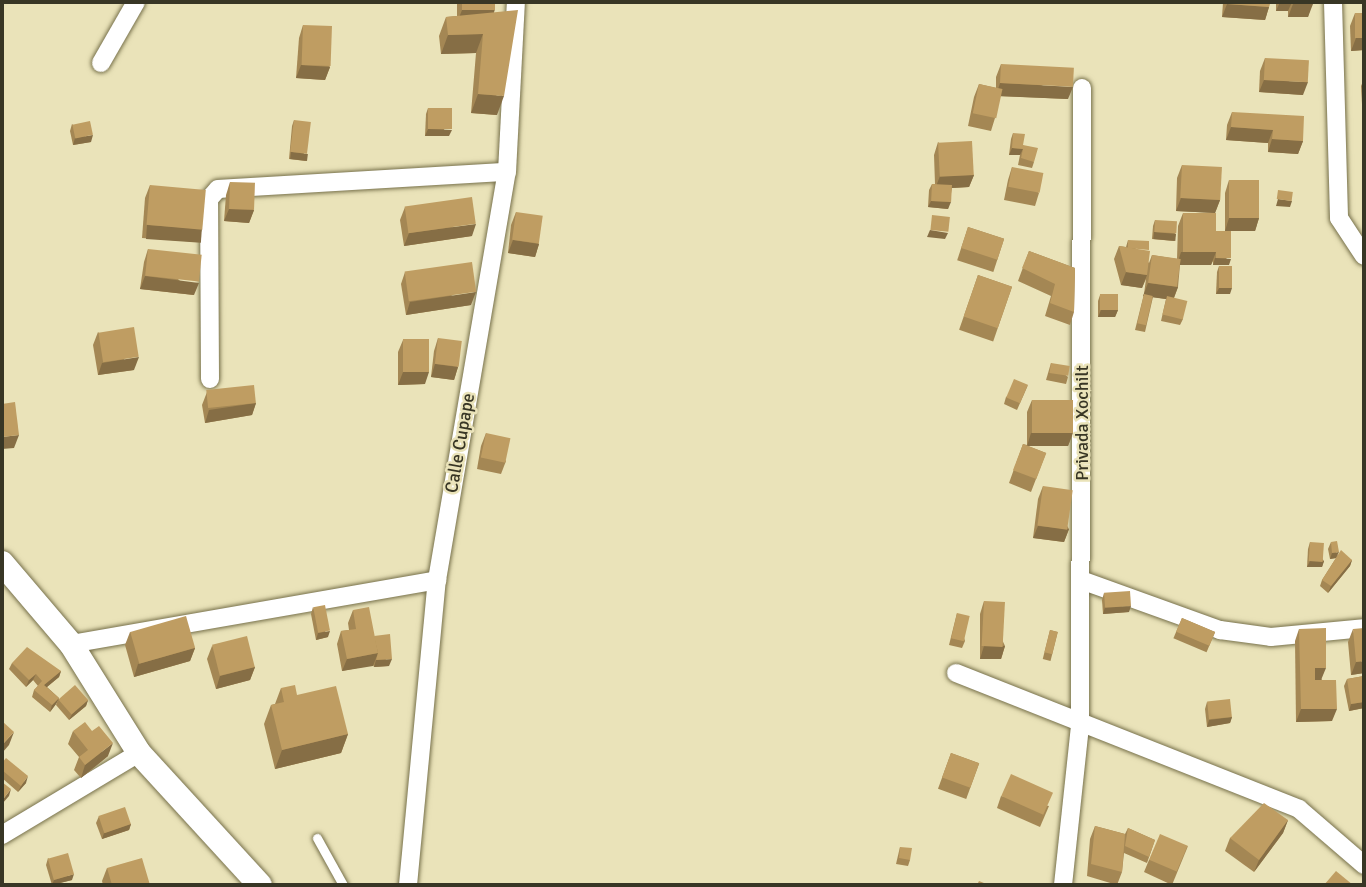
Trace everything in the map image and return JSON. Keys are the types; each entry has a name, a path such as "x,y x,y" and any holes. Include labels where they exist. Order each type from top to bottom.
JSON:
{"street":[{"path":"101,63 136,2"},
{"name":"Calle Cupape","path":"408,885 437,580 507,172 516,2"},
{"path":"1333,2 1339,218 1364,256"},
{"name":"Privada Xochilt","path":"1063,885 1080,726 1082,88"},
{"path":"210,379 209,199 218,188 507,172"},
{"path":"2,563 71,644 139,753 260,885"},
{"path":"71,644 437,580"},
{"path":"1081,580 1220,630 1271,637 1364,628"},
{"path":"956,673 1080,726 1299,809 1364,864"},
{"path":"2,835 139,753"}],"lane":[{"path":"317,838 344,885"}],"building":[{"path":"462,2 495,2 495,10 462,10"},
{"path":"1227,2 1270,2 1269,7"},
{"path":"1312,2 1312,4 1293,4"},
{"path":"518,10 504,96 478,94 483,34 448,35 446,17"},
{"path":"1355,13 1364,13 1364,38 1355,38"},
{"path":"303,25 332,26 331,66 302,65"},
{"path":"1265,58 1309,60 1308,82 1264,80"},
{"path":"1001,64 1074,68 1073,87 1000,83"},
{"path":"979,84 1002,89 996,118 973,113"},
{"path":"428,108 452,108 452,129 428,129"},
{"path":"1232,112 1304,116 1303,141 1272,139 1273,130 1231,127"},
{"path":"294,120 311,122 307,154 290,152"},
{"path":"90,121 93,135 75,138 72,125"},
{"path":"1013,133 1025,134 1023,145 1038,148 1034,162 1021,158 1023,149 1012,148"},
{"path":"972,141 974,175 940,177 938,143"},
{"path":"1182,165 1222,167 1220,200 1180,198"},
{"path":"1012,167 1043,173 1040,193 1008,187"},
{"path":"1229,180 1259,180 1259,218 1229,218"},
{"path":"230,182 255,183 254,210 229,209"},
{"path":"932,184 952,185 951,202 931,201"},
{"path":"150,185 206,190 202,230 147,225"},
{"path":"1278,190 1293,192 1292,201 1277,199"},
{"path":"472,197 476,224 408,233 405,206"},
{"path":"516,212 543,216 539,243 512,240"},
{"path":"1183,213 1216,213 1216,252 1183,252"},
{"path":"932,215 950,217 948,232 930,230"},
{"path":"1155,220 1177,221 1176,233 1154,232"},
{"path":"968,227 1004,239 997,260 961,248"},
{"path":"1216,231 1231,231 1231,258 1216,258"},
{"path":"1128,240 1149,241 1149,250 1128,248"},
{"path":"1119,246 1150,251 1147,275 1126,272"},
{"path":"148,249 202,255 199,281 145,276"},
{"path":"1029,251 1075,268 1074,312 1050,303 1055,284 1022,268"},
{"path":"1152,255 1181,259 1177,287 1148,283"},
{"path":"472,262 476,292 409,301 405,271"},
{"path":"1219,266 1232,266 1232,288 1219,288"},
{"path":"978,275 1012,287 998,328 964,317"},
{"path":"1100,294 1118,294 1118,310 1100,310"},
{"path":"1144,294 1153,296 1146,325 1137,323"},
{"path":"1167,296 1187,301 1183,320 1162,314"},
{"path":"134,327 139,357 103,362 98,333"},
{"path":"438,338 462,341 459,367 435,364"},
{"path":"403,339 429,339 429,372 403,372"},
{"path":"1051,363 1070,366 1068,376 1049,373"},
{"path":"1014,379 1028,385 1020,403 1006,397"},
{"path":"254,385 256,403 208,408 206,390"},
{"path":"1032,400 1073,400 1073,433 1032,433"},
{"path":"15,402 19,435 2,437 2,404"},
{"path":"486,433 510,438 505,463 481,457"},
{"path":"1023,444 1046,453 1036,479 1013,470"},
{"path":"1043,486 1073,490 1067,530 1037,526"},
{"path":"1337,541 1339,552 1332,553 1331,542"},
{"path":"1310,542 1324,543 1323,562 1309,561"},
{"path":"1341,550 1352,560 1331,586 1322,580"},
{"path":"1130,591 1131,606 1105,608 1104,593"},
{"path":"984,601 1005,602 1003,647 982,646"},
{"path":"325,605 330,631 318,633 313,607"},
{"path":"369,607 378,653 347,659 341,631 356,629 353,610"},
{"path":"957,613 970,616 964,641 951,638"},
{"path":"186,616 195,648 139,664 130,632"},
{"path":"1182,618 1215,632 1209,646 1176,632"},
{"path":"1326,628 1326,668 1315,668 1315,680 1336,680 1337,709 1301,709 1299,629"},
{"path":"1364,628 1364,661 1356,662 1353,629"},
{"path":"1050,630 1058,632 1052,654 1044,652"},
{"path":"390,634 392,659 376,660 378,653 374,636"},
{"path":"247,636 255,667 220,676 212,645"},
{"path":"27,647 61,671 44,685 59,698 52,705 34,690 42,681 36,674 29,680 12,663"},
{"path":"1364,676 1364,702 1351,704 1347,679"},
{"path":"75,685 88,700 72,715 58,699"},
{"path":"295,685 297,695 336,686 348,734 282,750 271,705 284,702 281,688"},
{"path":"1230,699 1232,717 1209,719 1207,701"},
{"path":"2,721 14,732 2,745"},
{"path":"85,722 92,731 99,726 113,743 85,765 79,757 88,750 73,731"},
{"path":"951,753 979,763 970,788 942,777"},
{"path":"6,758 28,776 21,786 2,770 2,763"},
{"path":"1011,774 1053,793 1043,815 1001,796"},
{"path":"2,782 11,789 4,798 2,797"},
{"path":"1264,803 1288,820 1259,860 1230,838"},
{"path":"125,807 131,824 104,833 99,816"},
{"path":"1095,826 1125,834 1122,872 1091,864"},
{"path":"1128,828 1155,840 1149,857 1125,846"},
{"path":"1160,834 1188,846 1177,871 1149,860"},
{"path":"900,847 912,848 910,860 899,858"},
{"path":"68,853 74,874 54,880 48,859"},
{"path":"142,858 150,885 112,885 107,868"},
{"path":"1336,871 1353,885 1324,885"}]}
